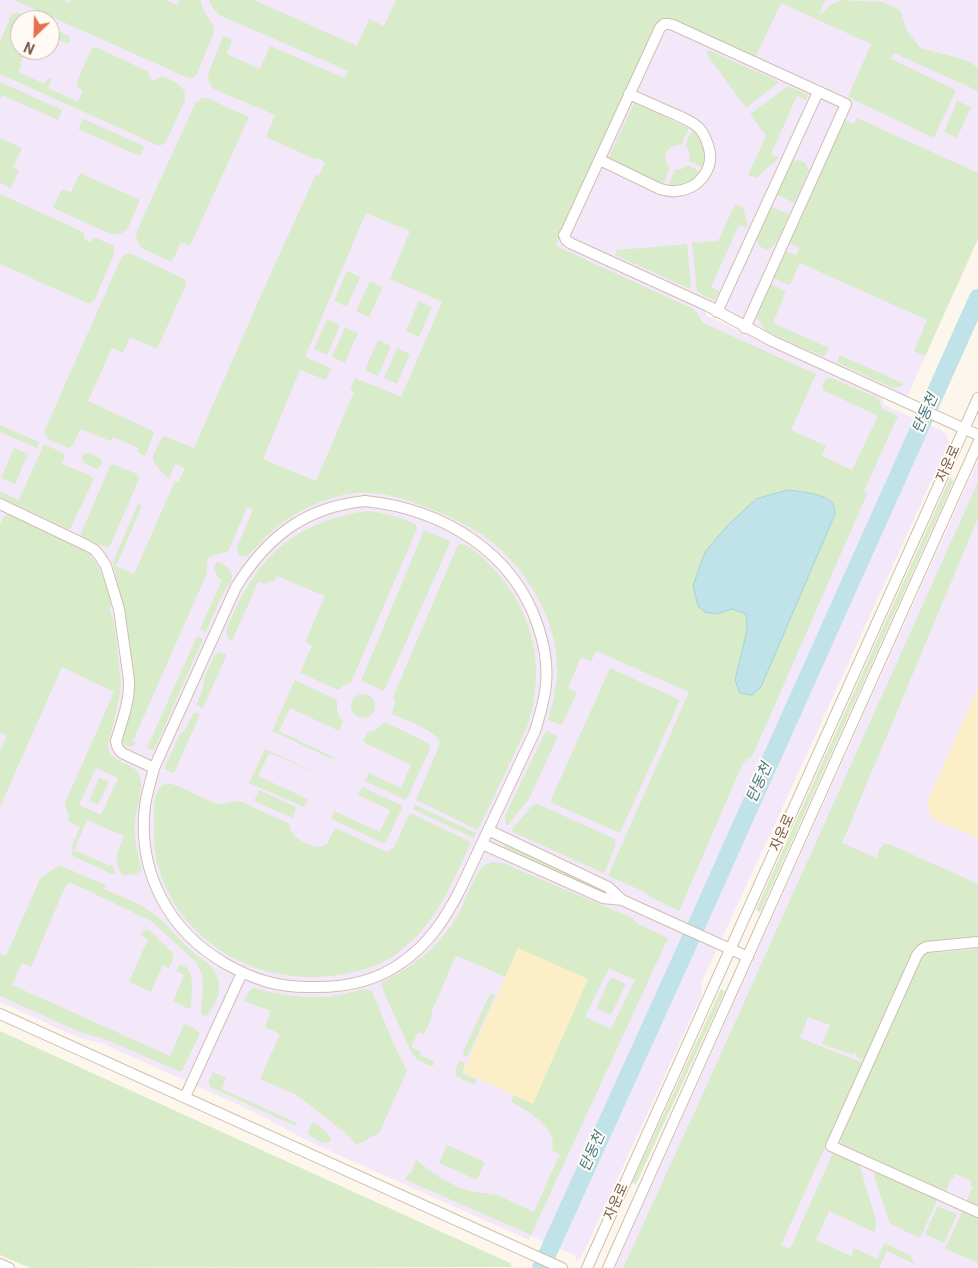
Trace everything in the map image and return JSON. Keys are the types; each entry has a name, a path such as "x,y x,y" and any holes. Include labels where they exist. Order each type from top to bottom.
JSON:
{"street":[{"path":"745,328 846,104 669,24 664,24 660,28 564,235 566,240 708,306 745,328 772,341 978,435"},
{"path":"717,312 818,92"},
{"path":"600,160 660,189 675,192 691,188 707,172 710,164 710,150 699,128 686,119 629,94"},
{"name":"자운로","path":"587,1268 978,398"},
{"name":"자운로","path":"608,1268 978,443"},
{"path":"348,502 384,503 419,513 466,534 480,544 504,567 523,591 534,613 546,656 547,681 543,708 535,731 453,904 435,933 419,950 401,964 371,979 324,988 284,986 265,982 242,973 213,957 194,942 170,914 155,886 147,856 144,826 145,806 154,768 236,587 247,570 257,556 284,531 300,520 331,507 348,502"},
{"path":"1,508 86,544 94,550 106,566 118,609 129,680 128,699 116,741 117,746 122,753 154,768"},
{"path":"488,830 608,887 622,900 748,957"},
{"path":"482,844 603,898 622,900"},
{"path":"978,942 926,947 917,955 831,1146 978,1212"},
{"path":"185,1097 242,973"},
{"path":"0,1014 562,1268"},
{"path":"0,1264 9,1268"}],"shaded area":[{"path":"0,0 978,0 978,239 907,397 771,337 711,303 705,315 881,396 884,405 940,430 945,433 949,442 702,981 702,994 583,1254 579,1259 575,1260 576,1256 531,1236 529,1240 314,1144 252,1111 104,1044 79,1038 0,1002"},
{"path":"978,461 978,1268 616,1268 617,1263"}],"green space":[{"path":"14,0 63,0 69,3 70,0 166,0 177,5 180,0 200,0 203,9 212,23 214,32 197,74 192,78 188,78 60,21 60,10 36,10"},
{"path":"209,0 254,0 357,46 369,19 384,26 396,0 825,0 818,17 831,5 841,0 881,2 893,6 901,12 906,29 920,48 969,61 978,68 978,91 894,53 891,59 956,90 934,138 848,97 871,44 781,3 755,58 667,18 657,23 556,246 693,309 703,323 816,374 791,430 826,446 822,456 852,470 878,416 823,390 824,383 829,377 876,397 882,409 898,416 864,491 867,494 753,755 743,763 679,911 649,896 645,892 608,876 689,692 596,651 591,661 581,657 568,688 577,692 562,725 548,720 554,698 557,656 547,618 539,599 516,566 488,539 453,519 410,501 376,493 354,493 323,501 286,520 246,557 239,554 237,547 253,510 247,507 229,550 209,558 207,573 133,741 137,743 130,746 122,742 121,739 134,685 126,618 114,568 114,559 138,504 142,506 116,566 134,574 175,481 178,483 185,468 175,464 169,479 153,461 155,451 165,436 194,448 316,174 319,176 325,162 268,138 267,134 275,115 214,89 209,83 208,74 223,36 230,38 232,41 227,54 260,69 270,46 344,78 348,71 221,16 213,9","holes":["366,213 410,231 390,279 442,302 401,397 355,378 350,390 354,392 316,481 263,459 300,370 326,380 331,368 305,357","834,506 835,514 761,686 752,695 735,680 747,630 746,614 732,608"]},
{"path":"10,17 10,60 21,60 20,63 22,64 18,72 45,84 48,77 52,79 48,88 78,102 83,90 77,86 77,81 93,47 149,72 149,78 155,81 162,77 178,84 184,90 185,100 166,142 162,145 157,145 0,74 0,42"},
{"path":"60,32 69,36 68,44 60,40"},
{"path":"708,50 779,82 746,108 706,53"},
{"path":"0,82 62,110 58,120 2,95 0,100"},
{"path":"787,87 808,95 806,100 797,96 771,154 779,158 756,178 748,175 766,136 750,114"},
{"path":"202,98 207,98 249,117 190,246 181,242 172,262 143,249 136,237 136,233 195,104"},
{"path":"957,101 971,107 957,138 944,132"},
{"path":"634,103 689,128 681,145 672,147 666,152 667,164 670,168 663,185 608,159"},
{"path":"857,118 978,173 978,239 925,356 914,351 927,320 800,263 790,285 774,277 786,252 796,255 799,248 790,243 845,120 854,124"},
{"path":"83,119 144,146 140,156 78,129"},
{"path":"692,130 703,143 704,168 689,161 690,153 685,146"},
{"path":"0,138 22,148 13,167 19,170 11,188 0,183"},
{"path":"798,160 806,164 808,172 794,203 776,194 789,165"},
{"path":"687,165 702,172 696,179 687,184 668,186 675,170 682,169"},
{"path":"80,173 140,200 128,228 124,232 111,234 53,208 62,189 71,192"},
{"path":"0,194 81,231 84,233 84,238 91,242 93,238 96,238 114,247 114,253 95,299 87,303 0,264"},
{"path":"735,204 743,207 748,228 739,225 711,287 719,291 715,300 697,291 692,243 718,241"},
{"path":"770,206 789,214 778,239 768,250 759,246 757,237"},
{"path":"687,244 690,289 615,255 617,250"},
{"path":"127,253 186,281 186,285 157,349 130,337 123,353 112,348 88,401 153,431 154,434 145,456 137,452 139,448 113,437 111,441 80,429 73,445 68,448 47,438 44,432 121,258"},
{"path":"347,271 360,277 347,307 334,301"},
{"path":"370,281 383,287 369,317 356,311"},
{"path":"770,284 786,291 773,323 829,348 824,357 766,331 756,316"},
{"path":"419,301 432,307 419,337 406,331"},
{"path":"327,319 340,325 327,355 314,349"},
{"path":"345,327 358,333 345,363 332,357"},
{"path":"378,340 391,346 378,376 365,370"},
{"path":"397,348 410,354 397,384 384,378"},
{"path":"839,355 903,383 902,386 893,388 838,363"},
{"path":"0,425 39,442 37,448 0,432"},
{"path":"44,444 65,455 62,464 93,478 70,529 0,497 0,491 19,500"},
{"path":"14,448 28,454 15,484 1,478"},
{"path":"86,453 101,459 102,463 99,468 96,469 84,463 81,458"},
{"path":"112,465 137,474 139,479 111,544 105,547 83,537 81,533"},
{"path":"950,478 954,480 760,912 756,910"},
{"path":"978,482 978,518 842,843 877,858 879,850 884,844 889,844 978,884 978,936 922,943 916,947 864,1060 856,1057 857,1054 854,1053 853,1055 822,1044 830,1025 808,1017 800,1038 863,1063 781,1245 790,1249 832,1155 836,1153 859,1164 876,1220 876,1227 874,1232 829,1211 816,1240 851,1256 854,1248 877,1259 884,1244 886,1244 910,1255 918,1266 887,1251 879,1268 623,1268 701,1098"},
{"path":"368,511 404,519 415,524 417,529 351,682 339,690 300,673 312,646 305,642 325,596 277,576 274,581 266,584 258,582 232,641 229,638 226,632 227,628 244,592 270,556 303,531 322,522"},
{"path":"8,514 87,552 103,577 112,606 109,608 114,622 121,681 120,694 108,746 109,752 117,760 133,768 140,777 141,782 135,830 142,870 136,874 122,875 118,864 118,851 124,836 87,820 74,850 110,866 112,864 116,874 112,874 71,855 73,850 71,848 80,827 68,821 65,803 114,692 62,667 0,807 0,751 7,735 0,733 0,525 3,518","holes":["96,768 118,778 101,815 79,805"]},
{"path":"424,530 451,541 384,691 361,681"},
{"path":"460,544 473,549 506,583 527,621 536,663 533,706 527,727 478,830 416,800 439,746 439,741 426,729 392,714 395,703 393,697 457,547"},
{"path":"218,562 228,568 232,578 221,597 206,632 200,629 222,580 218,578 214,567"},
{"path":"197,636 203,639 155,748 153,750 147,748"},
{"path":"219,652 227,654 203,708 196,705 202,692 205,676 214,656"},
{"path":"610,668 680,700 620,833 550,802"},
{"path":"295,680 337,700 337,712 343,722 339,731 290,708 279,731 333,757 332,759 272,731"},
{"path":"363,694 368,695 374,701 374,711 368,717 363,718 358,717 352,711 351,706 352,701 358,695"},
{"path":"194,712 200,714 174,773 164,769 179,736 185,730"},
{"path":"385,722 429,744 430,749 406,800 365,781 369,773 401,788 411,765 363,742 367,732 374,731"},
{"path":"546,731 558,736 529,799 507,826 506,813"},
{"path":"265,749 324,776 269,753 258,776 308,799 304,807 249,783"},
{"path":"99,778 109,782 98,805 89,801"},
{"path":"166,783 178,786 215,803 242,802 290,824 293,834 310,845 322,847 326,845 336,828 388,852 394,847 410,813 471,842 450,887 434,915 413,940 386,961 355,972 338,975 308,977 278,974 250,965 223,952 200,934 181,913 166,887 155,853 155,799 156,794"},
{"path":"362,787 403,806 386,842 383,843 331,819 334,811 380,832 390,810 358,795"},
{"path":"259,790 294,806 296,809 293,818 254,801"},
{"path":"535,804 615,839 616,844 605,872 603,873 513,832 512,829"},
{"path":"415,805 476,833 473,838 413,809"},
{"path":"505,844 595,885 593,888 504,849"},
{"path":"492,862 503,863 632,918 638,924 668,938 531,1235 405,1178 411,1173 416,1160 440,1178 458,1187 470,1191 497,1195 534,1212 560,1154 552,1151 552,1138 546,1127 511,1100 514,1095 533,1103 518,948 505,977 460,957 457,956 455,958 424,1034 418,1032 411,1047 421,1052 420,1055 434,1061 433,1066 418,1060 411,1052 381,983 416,962 445,934 460,911 477,874 486,864","holes":["609,968 635,980 611,1029 585,1017"]},
{"path":"59,865 106,885 104,889 140,905 159,918 189,949 214,970 219,984 217,998 208,1015 202,1015 202,979 200,969 194,960 151,921 69,883 65,887 31,967 22,963 12,985 170,1056 184,1024 196,1029 199,1035 182,1071 178,1071 105,1039 82,1033 0,996 0,953 6,956 40,879"},
{"path":"147,929 173,953 173,959 169,968 163,965 151,992 129,982 148,939 140,935"},
{"path":"978,949 978,1207 966,1202 973,1187 970,1186 972,1181 956,1174 951,1178 945,1193 842,1146 840,1139 921,956 932,951 933,953"},
{"path":"180,964 191,975 191,1007 188,1009 173,1001 184,975 176,971"},
{"path":"611,977 626,984 611,1015 596,1008"},
{"path":"254,988 303,997 330,997 365,989 372,991 407,1071 379,1133 357,1145 344,1132 297,1095 260,1079 280,1034 265,1027 271,1011 244,1001 249,991"},
{"path":"721,989 725,991 636,1184 632,1183"},
{"path":"492,993 495,996 466,1057 463,1052"},
{"path":"0,1031 510,1263 512,1267 30,1268 0,1255"},
{"path":"461,1061 465,1063 462,1073 476,1080 475,1084 456,1076 456,1068"},
{"path":"213,1072 226,1078 222,1089 297,1123 295,1126 212,1088 209,1082"},
{"path":"313,1122 329,1135 331,1139 329,1143 323,1143 307,1134"},
{"path":"447,1145 485,1162 477,1180 439,1163"},
{"path":"877,1172 938,1198 920,1238 890,1224 874,1176"},
{"path":"938,1206 957,1214 944,1243 925,1234"},
{"path":"963,1210 978,1217 978,1263 945,1249"}],"sand":[{"path":"978,688 978,838 935,820 928,805 929,798"},
{"path":"518,948 588,979 533,1104 463,1072"}],"water":[{"path":"788,490 826,498 834,506 835,514 761,687 752,695 740,693 735,680 747,630 746,614 732,609 716,614 705,612 698,606 693,586 705,552 727,526 756,499"}],"waterway":[{"name":"탄동천","path":"541,1268 978,298"}]}
